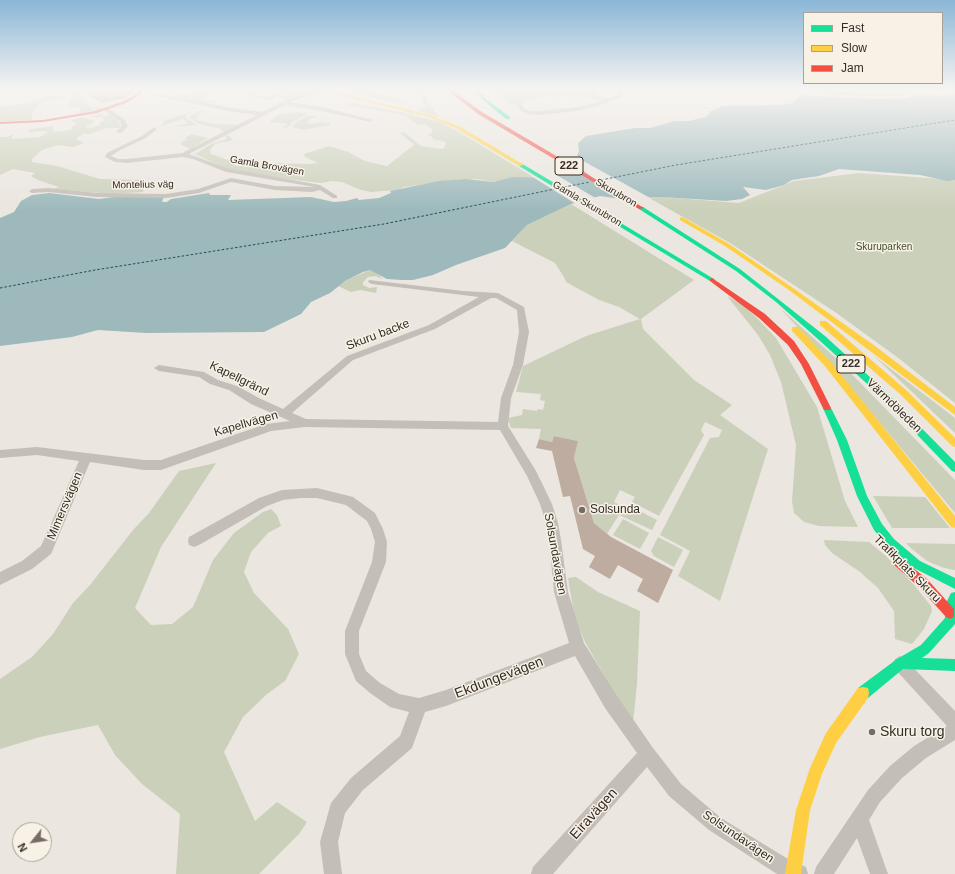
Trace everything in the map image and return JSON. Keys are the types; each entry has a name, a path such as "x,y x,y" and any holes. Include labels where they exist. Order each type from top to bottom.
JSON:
{"main road":[{"name":"Gamla Skurubron","path":"460,129 715,282"},
{"name":"Skurubron","path":"506,129 647,211 735,272"},
{"name":"Skurubron","path":"522,129 620,185"},
{"path":"673,214 727,245 750,264 866,343 955,412"},
{"name":"Värmdöleden","path":"750,264 853,347 903,392 955,444"},
{"name":"Värmdöleden","path":"735,272 794,313 889,400 955,468"},
{"path":"735,272 771,305 827,363 955,524"},
{"name":"Trafikplats Skuru","path":"715,282 762,316 791,344 805,364 842,440 862,496 885,544 923,583 950,616 955,629"},
{"name":"Trafikplats Skuru","path":"827,410 834,443 841,464"},
{"name":"Trafikplats Skuru","path":"885,544 916,564 955,584"},
{"name":"Trafikplats Skuru","path":"950,616 951,605 955,597"},
{"path":"795,873 803,810 815,772 831,738 863,693 900,664 925,649 950,616"},
{"path":"900,664 926,663 955,665"}],"street":[{"path":"119,132 122,129"},
{"name":"Gamla Brovägen","path":"154,129 147,135 109,154 108,157 117,161 127,161 183,155 194,157 226,170 258,177 308,183 322,188 335,197"},
{"path":"183,155 235,129"},
{"name":"Montelius väg","path":"32,191 48,190 100,195 166,196 199,191 231,180 275,188 312,190 322,188"},
{"path":"372,282 463,294 498,296 521,309 523,318 523,339 518,365 506,398 503,426"},
{"name":"Skuru backe","path":"285,413 350,358 432,327 490,295"},
{"name":"Kapellgränd","path":"159,368 201,374 214,382 233,388 255,402 285,413 305,423"},
{"name":"Kapellvägen","path":"0,454 37,451 161,466 270,428 305,423 503,426"},
{"name":"Solsundavägen","path":"503,426 532,474 546,504 552,523 555,540 561,592 578,646 611,702 647,754 675,790 715,824 795,873"},
{"name":"Mimersvägen","path":"0,578 27,565 46,550 86,457"},
{"name":"Ekdungevägen","path":"194,541 263,502 282,495 317,493 349,501 361,509 371,517 381,542 379,562 352,631 352,654 361,676 375,688 396,701 419,706 446,698 548,660 578,646"},
{"path":"900,664 955,724"},
{"path":"333,874 329,842 337,809 357,784 406,742 419,706"},
{"path":"823,874 860,820 874,796 896,772 920,752 955,731"},
{"name":"Eiravägen","path":"540,874 647,754"},
{"path":"860,820 879,874"}],"green space":[{"path":"33,129 53,129 53,132 71,129 104,129 91,134 83,134 76,139 84,143 73,147 58,145 42,150 32,159 32,162 57,166 100,179 142,180 145,186 143,192 111,194 54,189 59,187 31,176 35,173 13,169 0,175 0,137 8,137 13,134 11,139 40,137 49,131 27,132"},
{"path":"219,129 230,129 224,132"},
{"path":"431,129 454,129 535,178 493,182 476,179 454,180 404,187 396,190 371,192 361,190 342,182 332,181 321,183 270,177 225,168 195,154 211,144 227,139 225,136 228,135 233,140 215,144 210,150 211,154 231,161 237,166 253,167 274,163 318,163 305,157 304,154 329,146 348,152 365,161 387,166 414,145 400,133 404,132 421,146 444,148 446,143 435,140 428,134 432,133 431,131 434,131"},
{"path":"192,134 208,138 190,149 180,144 187,139 184,138"},
{"name":"Skuruparken","path":"859,173 955,180 955,403 897,357 835,312 730,243 649,198 662,197 739,203 794,181"},
{"path":"571,204 694,280 641,319 643,329 694,380 732,405 720,415 768,449 720,601 678,576 690,551 660,535 710,438 719,437 722,430 705,422 701,430 704,435 659,516 632,502 635,497 620,490 614,502 628,509 630,506 657,520 652,530 619,515 607,534 594,523 574,458 578,441 554,436 552,442 539,439 541,429 511,428 508,418 522,415 523,409 537,411 538,409 543,410 545,401 540,400 541,394 516,392 523,366 586,336 640,319 619,307 599,300 566,282 555,263 512,241 527,225"},
{"path":"370,270 376,272 383,279 375,276 368,277 363,282 363,285 369,288 377,287 376,293 360,290 351,292 338,286 345,281"},
{"path":"727,296 740,303 776,338 817,407 845,501 858,527 819,526 804,522 794,513 792,502 796,445 781,382 770,355 758,335"},
{"path":"780,308 838,360 955,480 955,513 831,364"},
{"path":"874,356 955,418 955,433 912,392"},
{"path":"216,463 161,547 135,608 151,625 172,624 193,607 213,560 234,533 263,512 271,509 277,515 281,526 268,533 251,552 244,572 254,593 288,629 299,654 285,681 267,694 243,717 224,752 255,821 277,802 307,822 299,834 259,874 176,874 180,814 142,784 115,755 98,725 40,737 0,749 0,679 32,657 53,634 73,603 90,585 133,530 149,513 179,471"},
{"path":"873,496 925,497 950,528 892,528"},
{"path":"623,519 649,533 640,549 613,535"},
{"path":"658,537 683,550 674,567 654,556 651,551"},
{"path":"824,540 869,542 886,556 915,586 931,606 932,611 924,629 912,644 895,639 894,611 878,588 860,572 832,553 825,545"},
{"path":"906,543 955,544 955,570 944,568 927,561"},
{"path":"576,577 598,592 640,611 637,684 633,723 585,642 574,615 568,578"}],"water":[{"path":"630,129 955,129 955,180 947,181 920,175 839,169 819,176 792,180 784,185 766,190 743,187 750,195 742,199 726,201 662,197 621,199 600,196 571,204 527,225 505,248 456,265 433,275 413,280 402,280 387,279 370,270 363,272 345,281 330,293 311,302 301,314 264,332 146,333 98,330 72,337 0,346 0,218 14,212 21,201 32,195 49,193 99,199 114,197 164,197 163,202 167,202 171,199 209,193 210,195 231,195 228,200 311,197 334,202 357,198 359,200 379,198 391,193 390,191 439,181 466,179 493,182 513,177 549,178 569,171 580,160 577,155 579,152 578,143 586,136"}],"pier":[{"path":"576,157 652,199 624,201 573,163 577,160"},
{"path":"555,174 597,199 576,204 531,176 549,176"}],"building":[{"name":"Solsunda","path":"554,436 578,441 574,458 594,523 611,537 673,570 658,603 637,591 643,579 618,565 610,579 589,567 595,556 583,549 570,496 563,497 552,451 536,448 539,439 552,442"}],"ferry route":[{"path":"601,180 676,165 901,129"},
{"path":"564,187 590,182"},
{"path":"0,288 95,270 384,224 555,189"}],"traffic: fast":[{"path":"521,165 712,280"},
{"path":"641,208 738,270 778,301 822,338 879,390 955,468"},
{"path":"827,408 842,440 862,496 878,527 890,542 916,564 955,584"},
{"path":"951,620 951,605 955,597"},
{"path":"863,693 900,664 925,649 951,620"},
{"path":"901,663 955,665"}],"traffic: slow":[{"path":"460,129 521,165"},
{"path":"682,219 727,245 791,289 872,348 955,412"},
{"path":"823,323 903,392 955,444"},
{"path":"795,329 827,363 955,524"},
{"path":"793,874 803,810 815,773 831,738 863,693"}],"traffic: jam":[{"path":"507,129 641,208"},
{"path":"712,280 762,316 791,343 805,364 827,408"},
{"path":"898,562 923,583 950,613"}],"place":[{"name":"Solsunda","path":"582,510"},
{"name":"Skuru torg","path":"872,732"}]}
